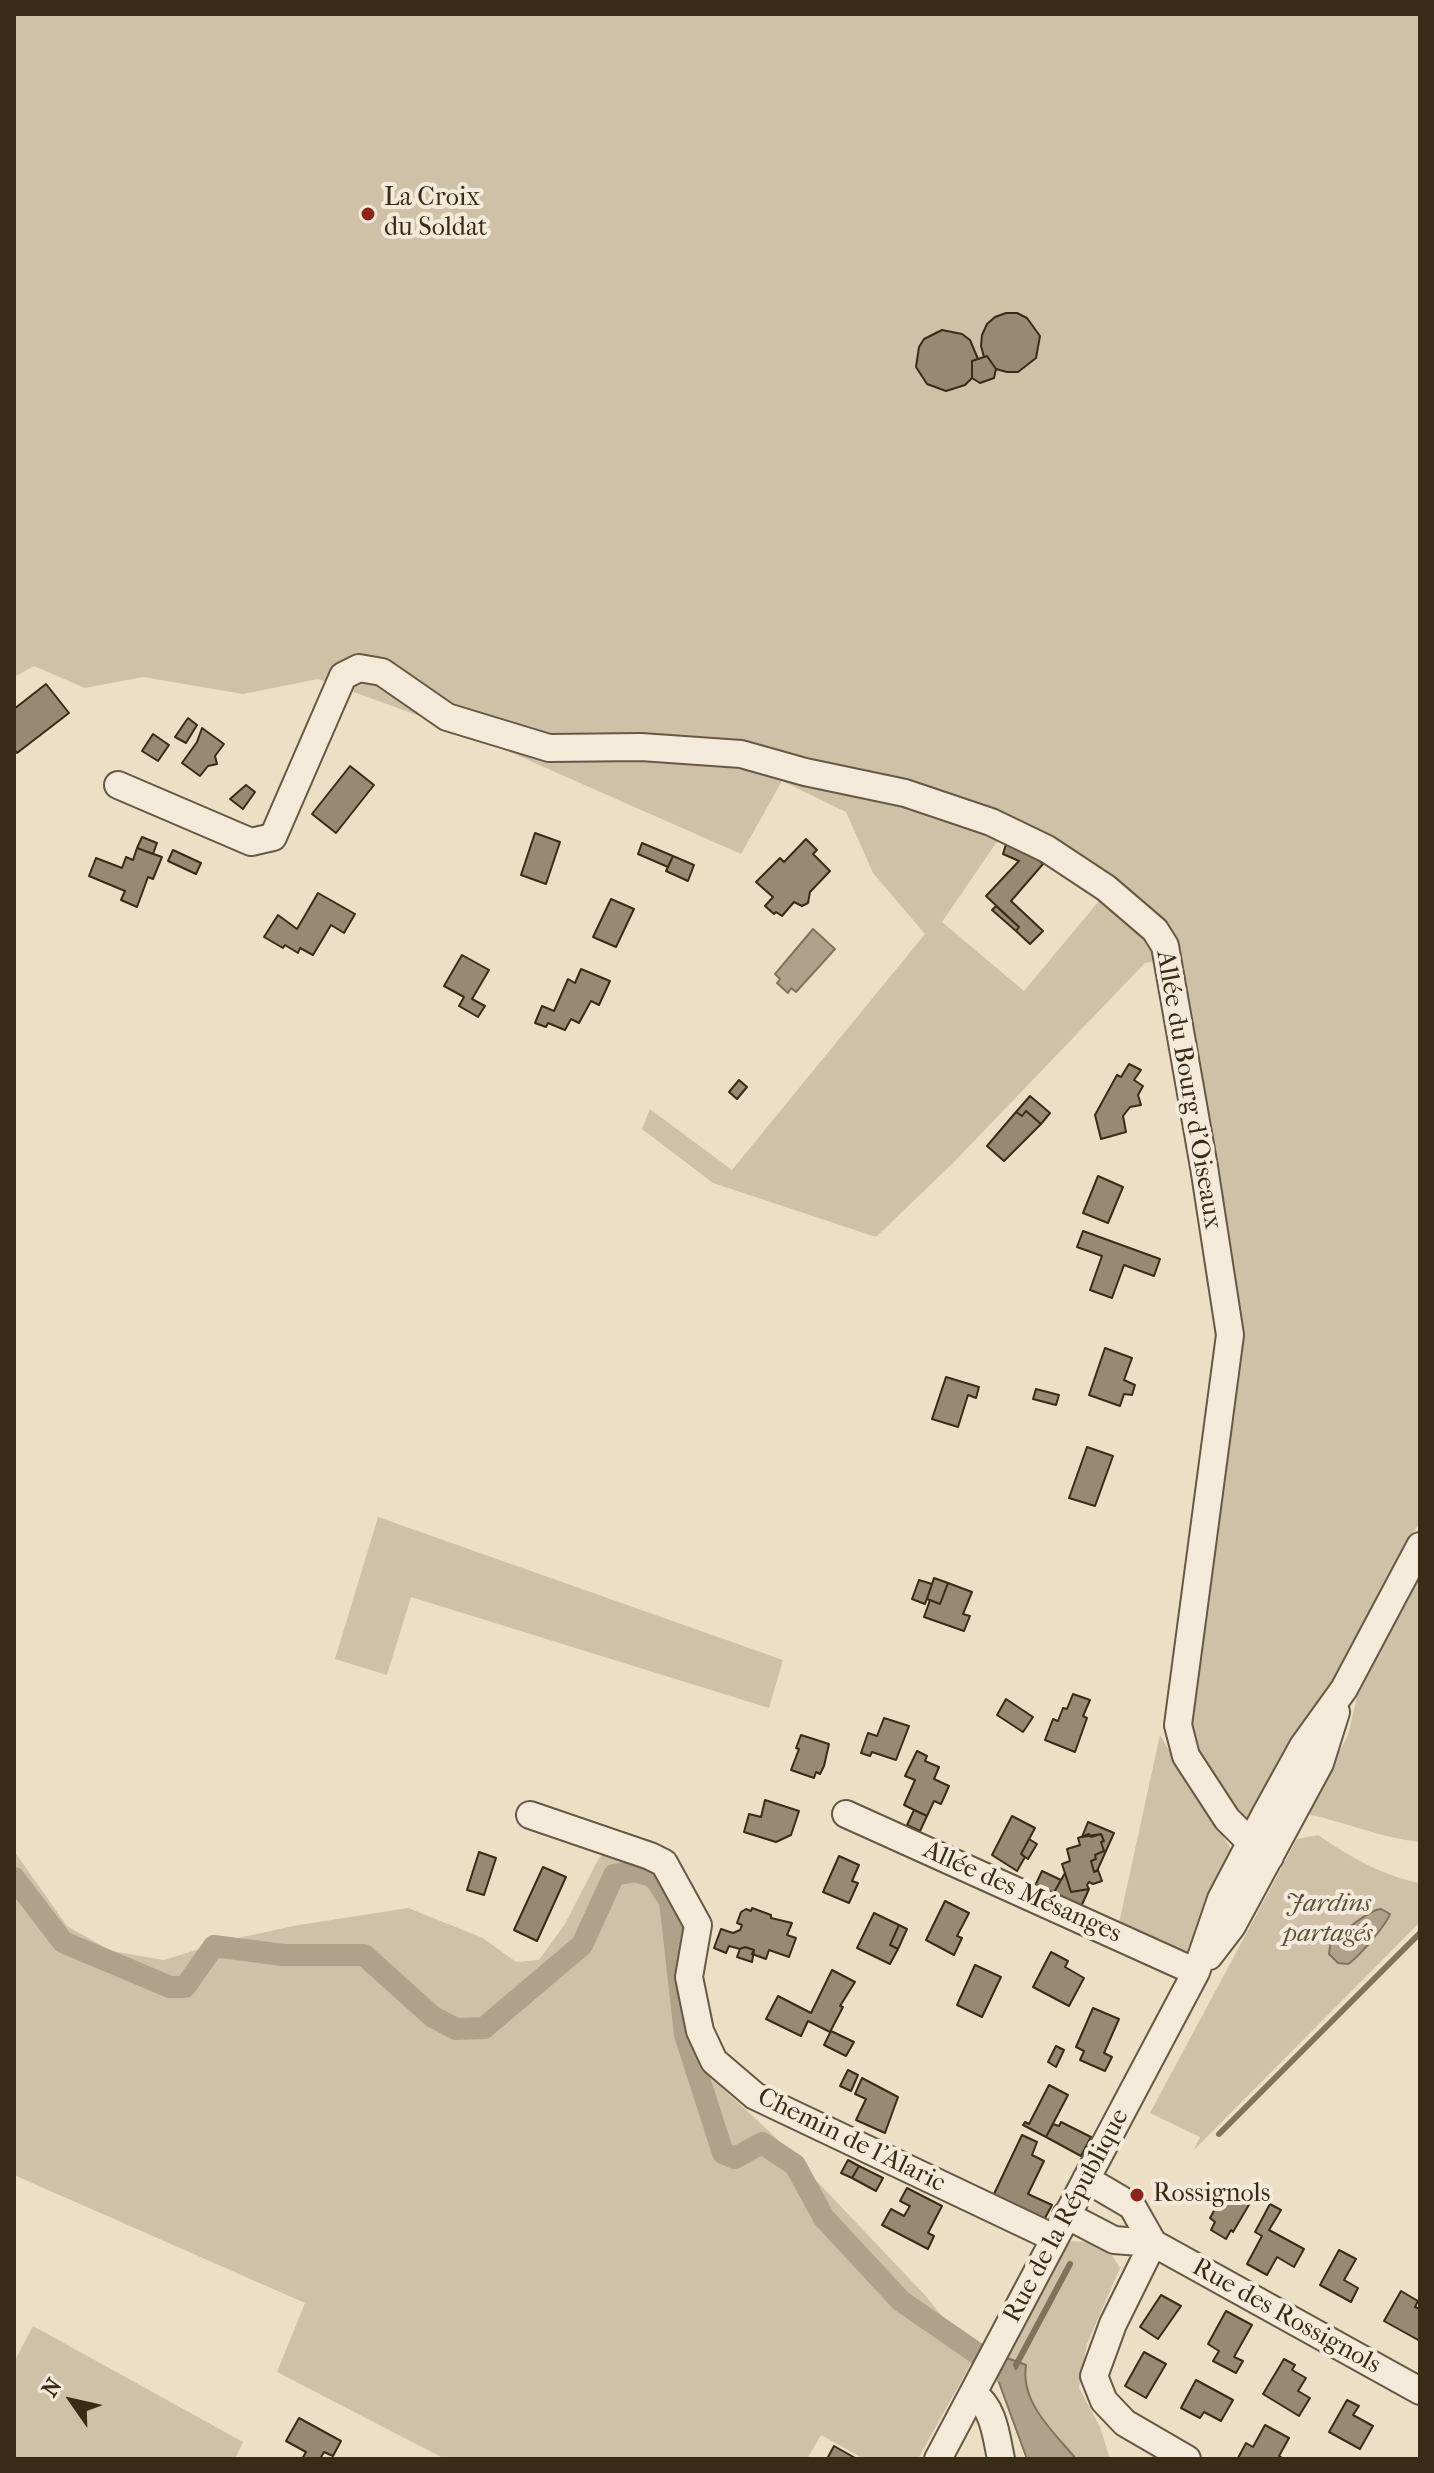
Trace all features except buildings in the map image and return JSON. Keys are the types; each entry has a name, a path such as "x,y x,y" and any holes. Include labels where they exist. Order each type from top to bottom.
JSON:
{"street":[{"name":"Allée du Bourg d'Oiseaux","path":"118,785 251,842 273,837 343,676 359,668 382,672 447,717 549,748 641,747 741,754 805,772 905,793 991,822 1047,849 1106,888 1140,916 1155,930 1165,946 1230,1335 1178,1725 1186,1756 1227,1819 1260,1850"},
{"name":"Rue de la République","path":"938,2459 1196,1972 1221,1899 1260,1850 1303,1746 1344,1689 1420,1546"},
{"name":"Allée des Mésanges","path":"846,1814 1196,1972"},
{"name":"Chemin de l'Alaric","path":"530,1815 664,1863 698,1925 689,1977 700,2031 714,2061 755,2096 1060,2227"},
{"path":"1086,2179 1132,2206 1153,2243 1113,2324 1094,2376 1104,2401 1125,2423 1187,2459"},
{"name":"Rue des Rossignols","path":"1060,2227 1114,2240 1153,2243 1420,2391"},
{"path":"976,2387 992,2419 1001,2459"}],"green space":[{"path":"14,14 1420,14 1420,1521 1254,1825 1237,1813 1189,1744 1230,1279 1182,956 1145,963 953,1163 876,1237 713,1183 642,1129 650,1109 732,1170 925,934 873,873 846,812 782,781 741,854 469,734 318,679 243,694 143,677 85,688 34,666 14,677","holes":["1003,833 1104,895 1024,991 942,922"]},
{"path":"378,1517 783,1660 769,1708 411,1597 387,1675 335,1659"},
{"path":"1420,1572 1420,1842 1307,1814 1348,1735 1358,1692"},
{"path":"1160,1735 1233,1852 1187,1952 1119,1923"},
{"name":"Jardins partagés","path":"1318,1835 1366,1864 1392,1876 1420,1883 1420,1922 1193,2151 1200,2137 1150,2113 1297,1839"},
{"path":"651,1840 677,1856 690,1884 700,2050 723,2089 771,2133 924,2294 955,2332 948,2335 945,2343 973,2360 918,2459 864,2459 821,2435 807,2459 445,2459 277,2372 305,2303 14,2175 14,1851 67,1926 111,1951 164,1960 228,1940 408,1908 483,1938 516,1962 539,1960 565,1924 599,1858 622,1841"},
{"path":"1069,2241 1104,2243 1120,2268 1087,2344 1079,2388 1100,2427 1110,2459 1076,2459 1033,2404 1025,2379 1026,2365 1007,2358"},
{"path":"33,2326 243,2442 235,2459 14,2459 14,2362"}],"shaded area":[{"path":"813,929 835,949 796,992 791,988 788,993 777,983 780,979 775,974"},
{"path":"1381,1909 1390,1914 1378,1933 1348,1964 1338,1963 1329,1954 1331,1939"},
{"path":"1007,2358 1026,2365 1028,2392 1033,2404 1076,2459 1027,2459 997,2377"}],"waterway":[{"path":"14,1878 63,1942 170,1987 185,1987 214,1946 283,1955 364,1955 433,2017 456,2029 484,2028 582,1945 614,1875 635,1871 654,1877 670,1901 685,2035 723,2153 735,2158 762,2143 795,2165 824,2218 901,2301 1004,2372"},
{"path":"1219,2134 1420,1933"},
{"path":"1015,2367 1070,2264"}],"place":[{"name":"La Croix du Soldat","path":"368,214"},
{"name":"Rossignols","path":"1137,2195"}]}
